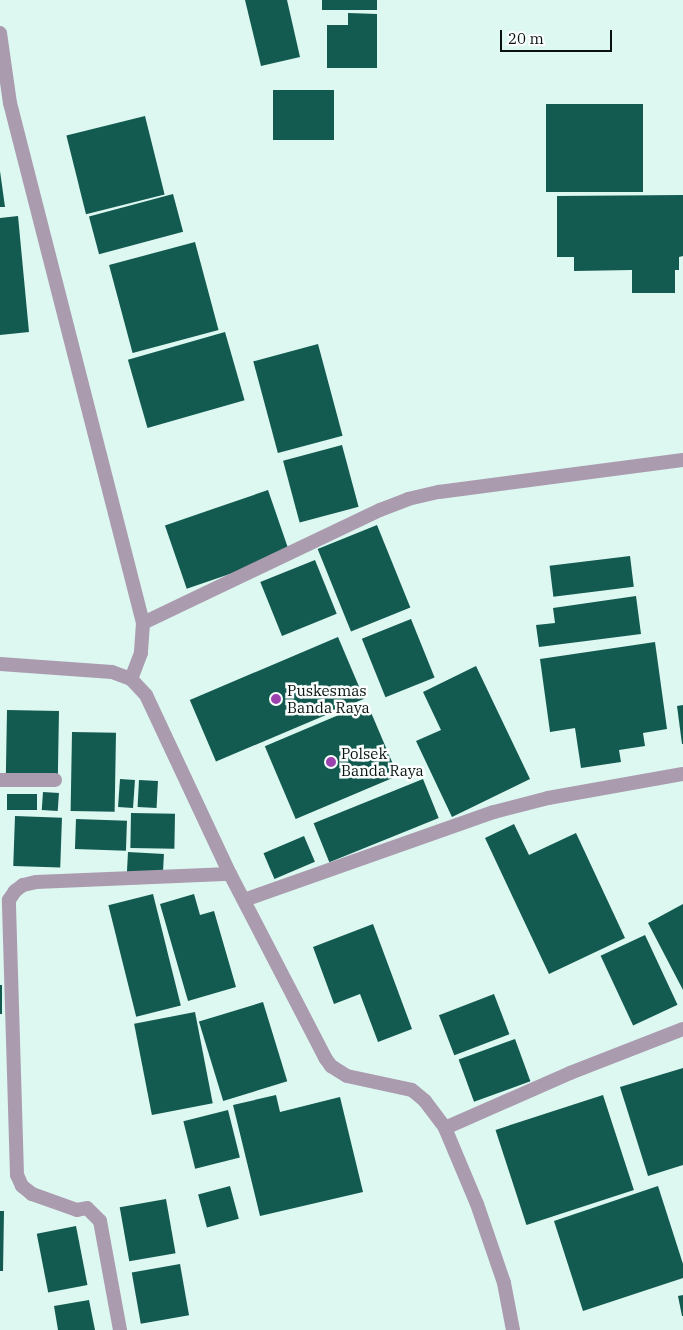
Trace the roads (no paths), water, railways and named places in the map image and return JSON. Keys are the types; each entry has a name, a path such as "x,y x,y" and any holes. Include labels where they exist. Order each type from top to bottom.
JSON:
{"street":[{"path":"0,33 5,104 143,623 141,653 131,679"},
{"path":"143,623 380,510 408,500 439,492 683,460"},
{"path":"0,664 112,672 131,679 146,695 230,874 331,1066 347,1076 412,1090 425,1101 445,1128 477,1204 504,1283 514,1330"},
{"path":"244,900 494,812 548,798 683,774"},
{"path":"0,780 55,780"},
{"path":"120,1330 100,1222 87,1208 77,1210 32,1194 22,1186 17,1175 9,900 15,891 23,885 36,882 230,874"},
{"path":"0,891 15,891"},
{"path":"445,1128 570,1073 683,1030"}],"place":[{"name":"Puskesmas Banda Raya","path":"276,699"},
{"name":"Polsek Banda Raya","path":"331,762"}]}
